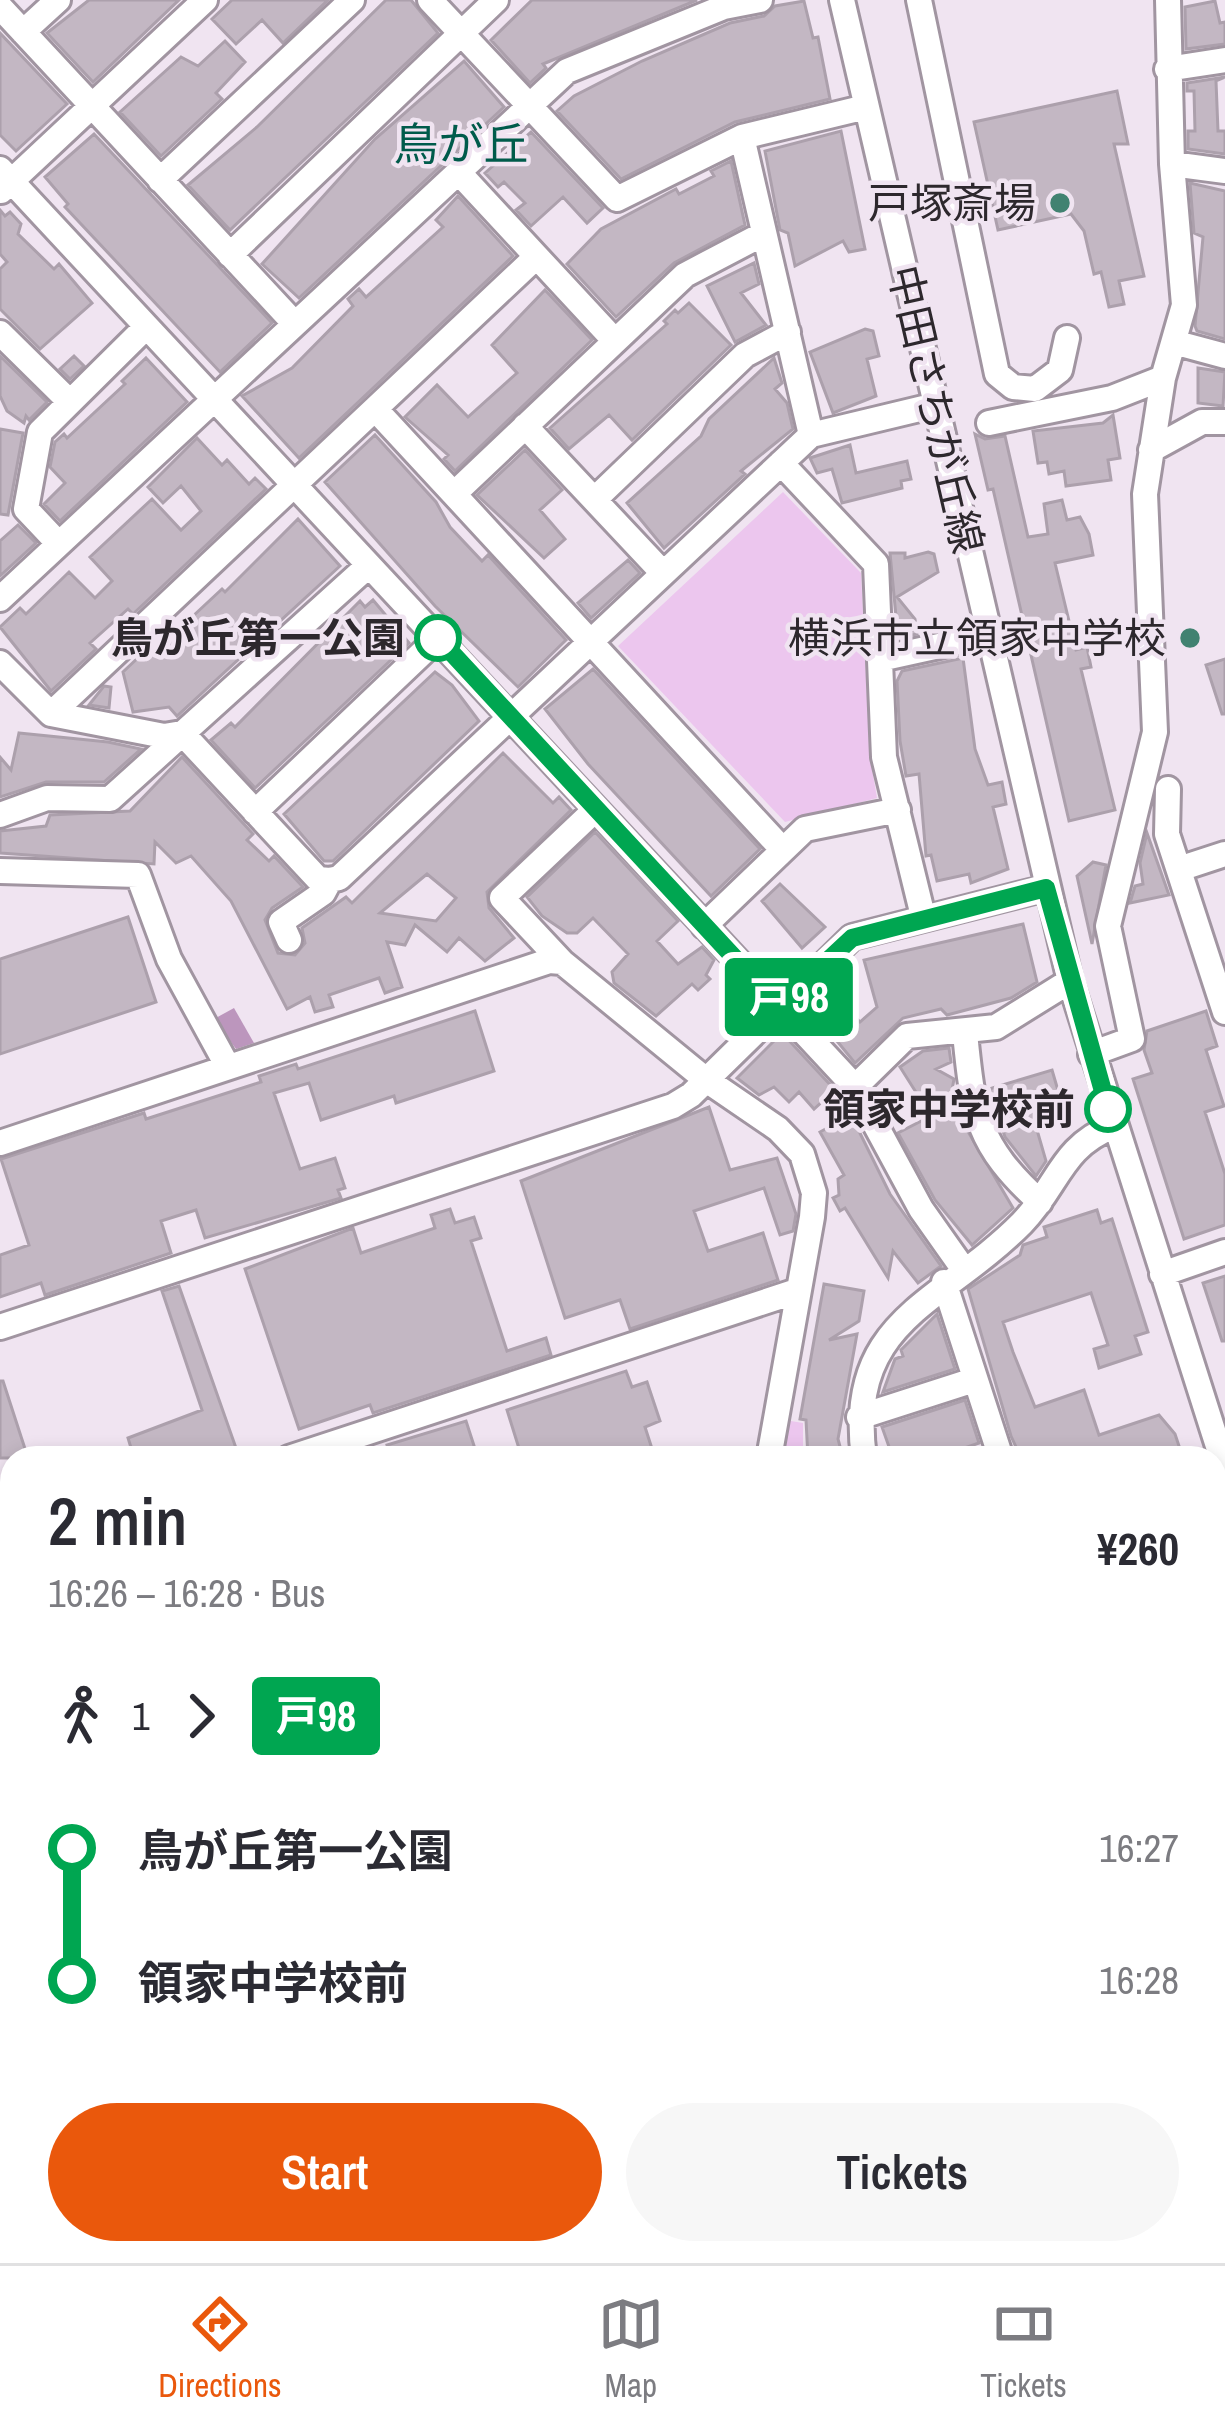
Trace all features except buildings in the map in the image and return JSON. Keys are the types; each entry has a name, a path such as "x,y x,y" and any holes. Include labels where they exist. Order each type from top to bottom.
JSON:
{"street":[{"path":"23,32 58,0"},
{"path":"205,0 4,181 216,400 855,1087 954,1276 990,1446"},
{"path":"160,180 352,0"},
{"path":"430,0 617,199 742,137 866,107"},
{"path":"230,255 496,0"},
{"path":"0,599 461,175 567,71 723,4 760,0"},
{"name":"中田さちが丘線","path":"842,0 1070,981 1218,1446"},
{"path":"919,0 997,374 1012,387 1035,389 1060,370 1067,338"},
{"path":"1091,1054 1132,1040 1108,926 1155,732 1145,580 1150,450 1163,378 1177,343 1184,305 1172,164 1168,0"},
{"path":"0,7 295,324"},
{"path":"1167,68 1225,60"},
{"path":"742,137 811,435"},
{"path":"1172,164 1225,170"},
{"path":"461,175 615,341"},
{"path":"454,493 685,274 763,234"},
{"path":"51,714 535,259"},
{"path":"59,544 26,509 40,432 146,328"},
{"path":"595,499 745,355 788,332"},
{"path":"0,333 70,402"},
{"path":"1177,343 1225,356"},
{"path":"989,423 1112,398 1163,378"},
{"path":"182,734 318,879 339,878 811,435 936,405"},
{"path":"377,411 783,850"},
{"path":"1150,450 1202,422 1225,422"},
{"path":"525,426 663,573"},
{"path":"781,463 876,563 884,757 923,916"},
{"path":"0,815 47,798 110,800 182,734 197,726 368,566"},
{"path":"880,659 989,635"},
{"path":"255,812 438,638"},
{"path":"0,663 51,714 164,736 182,734"},
{"path":"1168,789 1168,834 1217,960 1225,1012"},
{"path":"704,926 805,830 898,809"},
{"path":"595,810 502,898 562,962 705,1079 778,1130 802,1154 814,1193 771,1446"},
{"path":"1179,869 1225,854"},
{"path":"0,872 138,875 170,959 228,1067"},
{"path":"280,923 323,893 330,880"},
{"path":"0,1327 674,1106 852,938 1046,888"},
{"path":"0,1143 549,961 562,962"},
{"path":"855,1087 907,1036 996,1027 1070,981"},
{"path":"965,1033 972,1109 1003,1169 1040,1202"},
{"path":"863,1446 859,1417 873,1357 954,1276 1040,1202 1069,1153 1085,1137 1114,1126"},
{"path":"1162,1274 1225,1252"},
{"path":"326,1446 797,1291"},
{"path":"859,1417 974,1380"}],"shaded area":[{"path":"783,492 861,573 870,757 877,798 785,822 618,646"},
{"path":"234,1008 254,1043 236,1049 214,1019"},
{"path":"785,1420 803,1423 803,1446 781,1446"}],"bus line":[{"name":"戸98","path":"438,638 779,1006 852,938 1046,888 1108,1109"}],"place":[{"name":"戸塚斎場","path":"1060,203"},
{"name":"鳥が丘第一公園","path":"438,638"},
{"name":"横浜市立領家中学校","path":"1190,638"},
{"name":"領家中学校前","path":"1108,1109"}],"district":[{"name":"鳥が丘","path":"461,144"}]}
